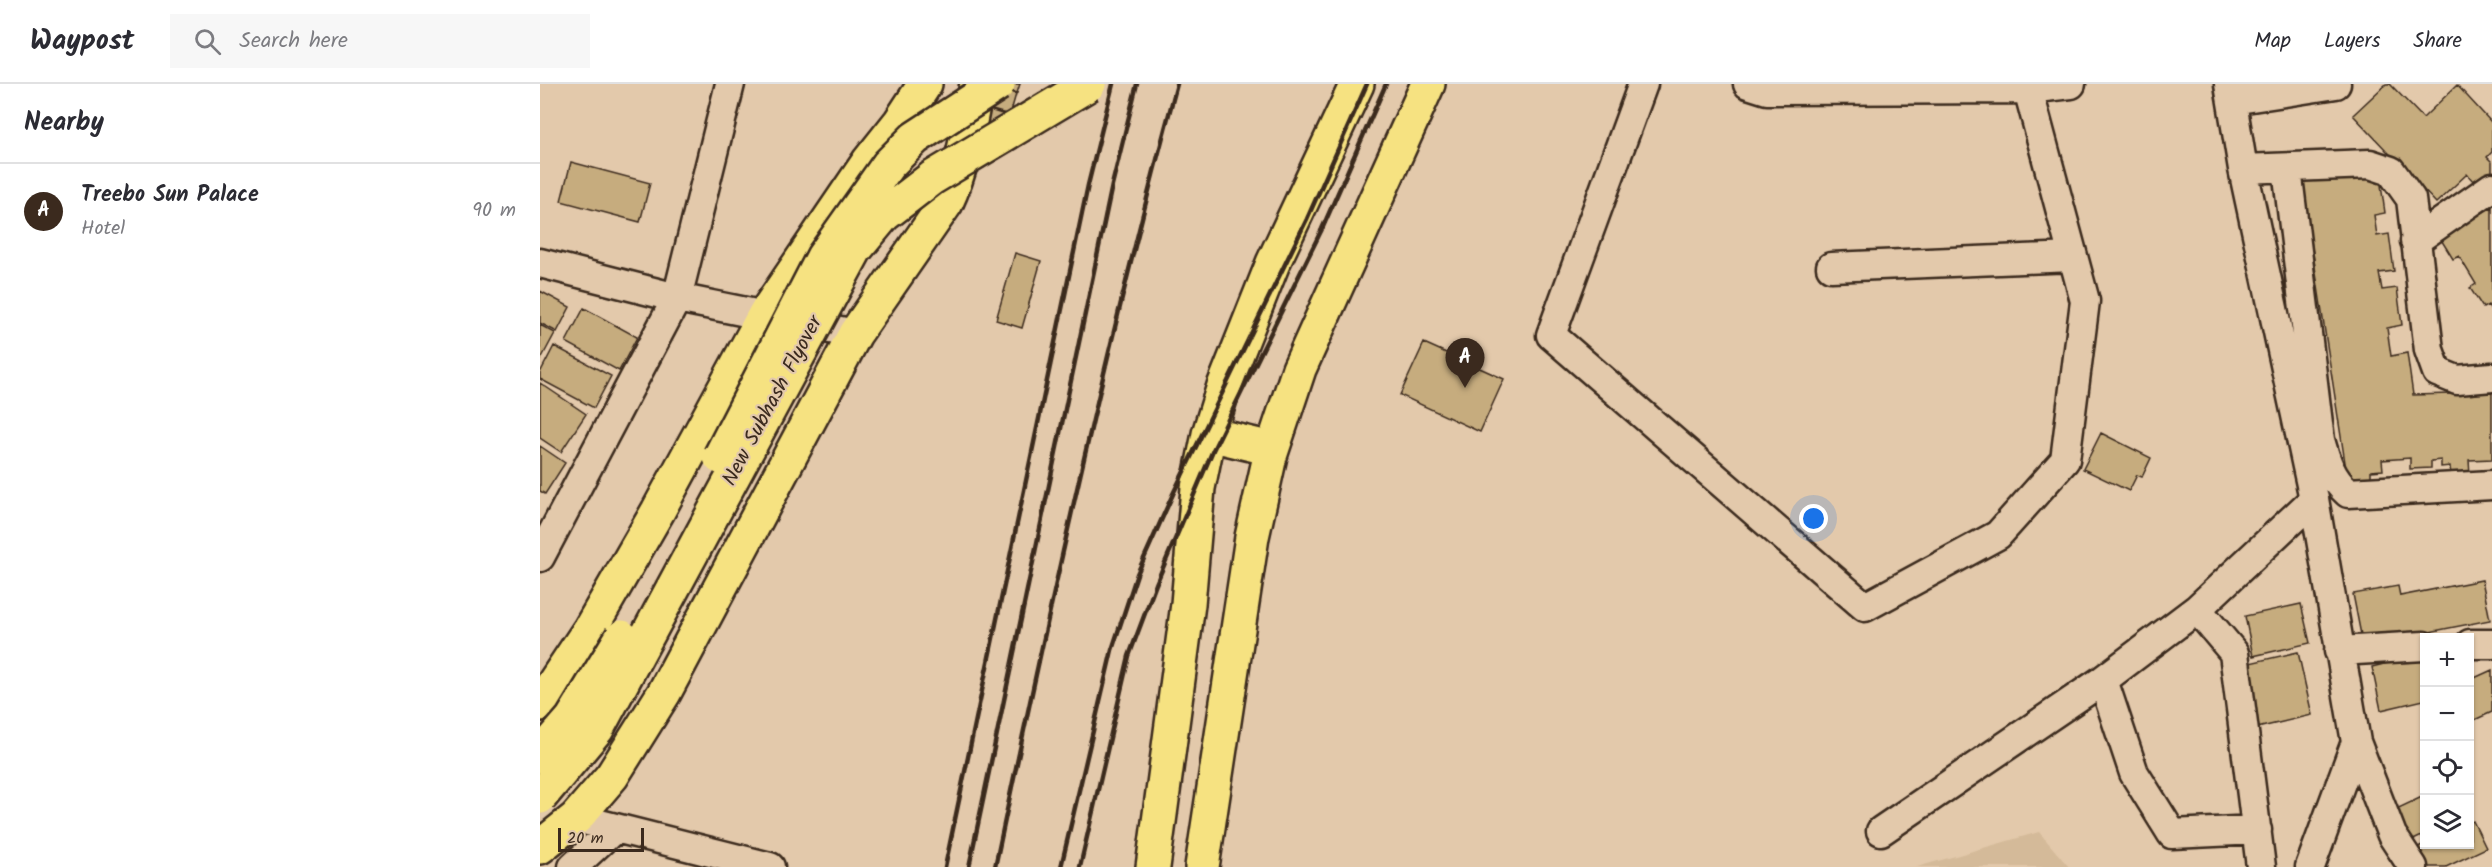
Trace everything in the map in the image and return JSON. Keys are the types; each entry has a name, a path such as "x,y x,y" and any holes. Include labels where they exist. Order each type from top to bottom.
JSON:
{"main road":[{"path":"540,704 602,609 765,314 869,161 900,122 925,84"},
{"path":"540,847 576,818 612,776 664,693 855,334 946,203 957,180 963,157 977,84"},
{"name":"New Subhash Flyover","path":"540,756 572,719 606,666 706,484 823,257 888,165 915,138 940,119 998,84"},
{"name":"New Subhash Flyover","path":"540,797 597,729 855,250 884,215 932,178 1089,84"},
{"path":"1153,867 1188,604 1198,488 1209,434 1224,386 1273,263 1357,84"},
{"path":"1203,867 1252,537 1272,449 1299,369 1428,84"},
{"path":"1209,434 1272,449"}],"street":[{"path":"540,557 677,298 730,84"},
{"path":"1643,84 1551,335 1865,607 1998,535 2065,460 2085,301 2028,89"},
{"path":"1748,84 1767,90 2028,89 2071,84"},
{"path":"2336,84 2231,92 2243,169 2314,500 2356,742 2392,835 2413,867"},
{"path":"2243,169 2370,164 2391,171 2411,199 2429,350 2437,372 2457,380 2492,377"},
{"path":"2287,169 2320,440 2328,468 2336,482 2348,493 2492,485"},
{"path":"2415,242 2492,187"},
{"path":"1831,267 2073,257"},
{"path":"540,263 677,298 855,334"},
{"path":"1881,831 2103,680 2197,609 2314,500"},
{"path":"2197,609 2234,653 2261,867"},
{"path":"2474,644 2492,644"},
{"path":"2339,651 2420,646"},
{"path":"2103,680 2134,773 2172,834 2257,830"},
{"path":"2310,867 2356,742"},
{"path":"576,818 770,867"},
{"path":"573,867 615,828"}],"shaded area":[{"path":"2039,832 2069,867 1917,867"}],"building":[{"path":"991,84 1020,84 1017,93"},
{"path":"2386,84 2390,84 2423,118 2457,85 2492,123 2492,152 2487,157 2492,162 2492,178 2480,189 2467,174 2436,203 2353,115"},
{"path":"990,86 1016,94 1010,115 985,108"},
{"path":"989,110 1012,117 1008,134 984,127"},
{"path":"571,162 650,183 640,222 561,201"},
{"path":"2379,171 2385,213 2374,215 2377,236 2389,234 2394,271 2379,273 2382,290 2397,288 2402,325 2387,328 2391,356 2407,353 2413,395 2492,393 2492,459 2469,460 2470,475 2451,476 2450,466 2441,467 2441,460 2431,461 2431,468 2410,469 2410,458 2382,460 2383,470 2371,471 2371,481 2348,482 2302,182"},
{"path":"2492,207 2492,311 2488,305 2483,308 2470,288 2476,284 2459,256 2453,259 2440,238"},
{"path":"1015,253 1041,261 1022,328 996,320"},
{"path":"540,291 570,307 557,332 540,323"},
{"path":"584,308 637,337 619,371 566,342"},
{"path":"540,325 555,333 540,361"},
{"path":"1424,343 1504,379 1480,432 1400,395"},
{"path":"554,346 611,376 594,408 540,379 540,373"},
{"path":"540,383 586,414 561,452 540,438"},
{"path":"2101,433 2151,458 2142,477 2137,475 2129,491 2083,469"},
{"path":"540,446 565,463 545,494 540,491"},
{"path":"2482,580 2490,620 2363,645 2353,594 2398,586 2400,596"},
{"path":"2301,604 2310,643 2253,656 2245,616"},
{"path":"2298,652 2312,715 2257,728 2241,665"},
{"path":"2420,655 2420,701 2381,710 2372,667"},
{"path":"2492,670 2492,712 2474,720 2474,687 2474,678"},
{"path":"2420,798 2420,837 2405,844 2390,812"},
{"path":"2474,823 2486,848 2446,867 2428,867 2418,847 2420,846 2420,849 2474,849"}],"railway":[{"path":"945,867 1088,185 1113,84"},
{"path":"969,867 1112,185 1137,84"},
{"path":"995,867 1080,474 1151,181 1177,84"},
{"path":"1061,867 1112,650 1137,574 1173,494 1307,219 1367,84"},
{"path":"1080,867 1129,656 1156,584 1213,450 1322,229 1386,84"}],"place":[{"name":"Treebo Sun Palace","path":"1465,388"}]}
